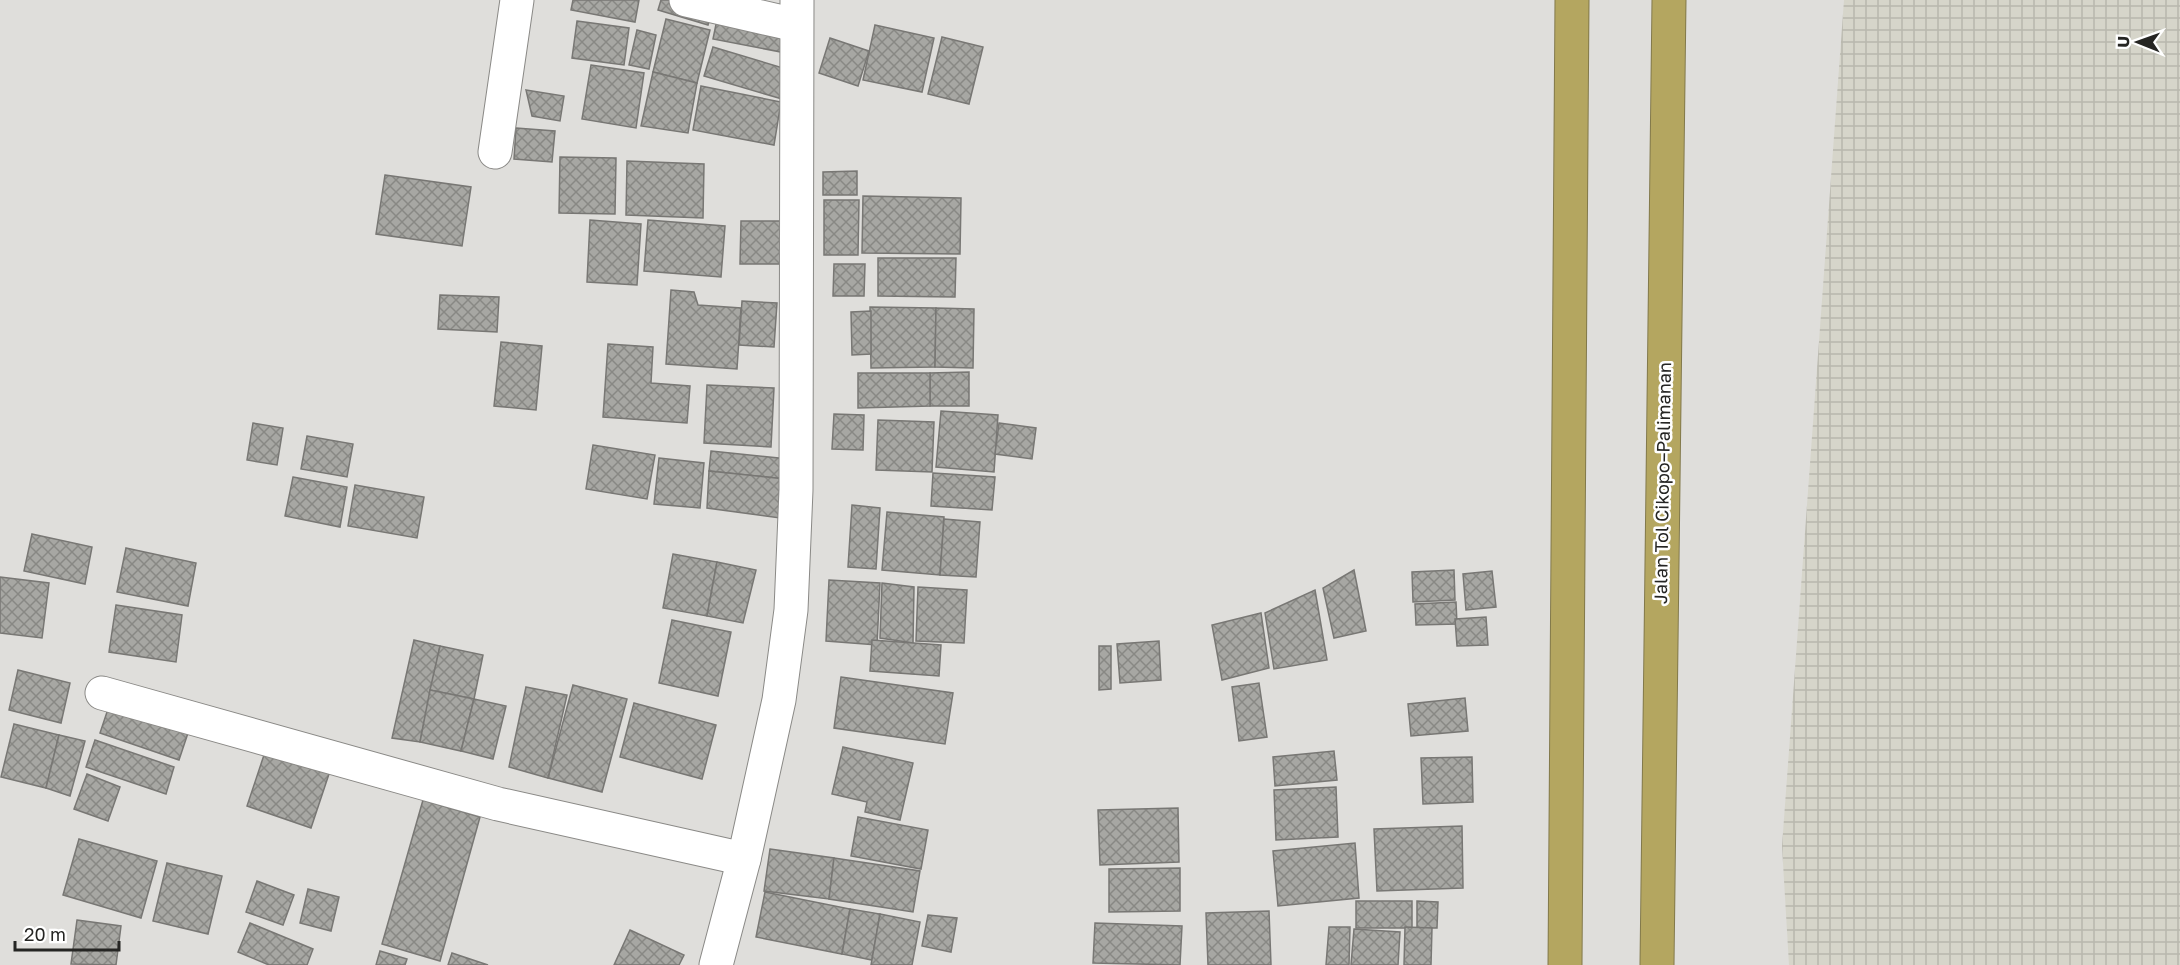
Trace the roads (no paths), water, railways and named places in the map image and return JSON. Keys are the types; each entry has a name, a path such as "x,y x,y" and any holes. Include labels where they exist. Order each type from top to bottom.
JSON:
{"highway":[{"path":"1566,965 1572,0"},
{"name":"Jalan Tol Cikopo–Palimanan","path":"1657,965 1669,0"}],"street":[{"path":"495,152 517,0"},
{"path":"686,0 796,13 796,490 791,610 779,700 744,859 716,965"},
{"path":"102,693 498,804 744,859"}]}
